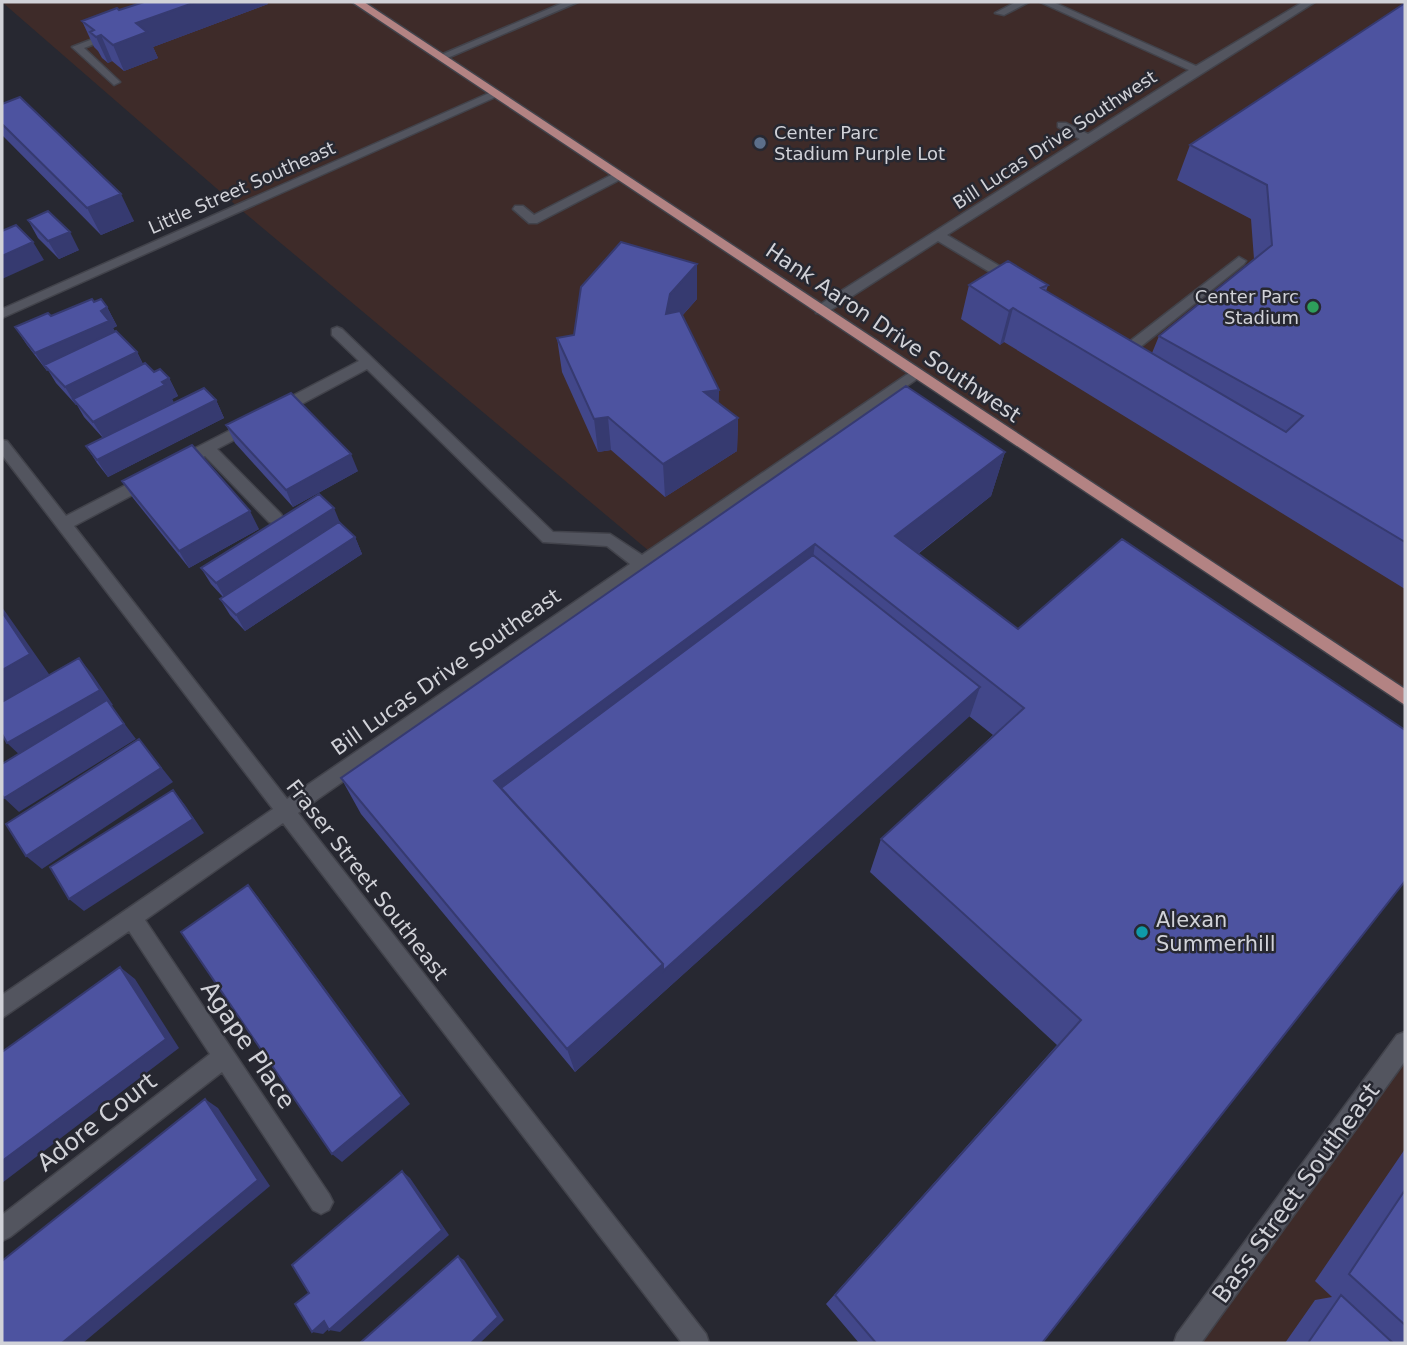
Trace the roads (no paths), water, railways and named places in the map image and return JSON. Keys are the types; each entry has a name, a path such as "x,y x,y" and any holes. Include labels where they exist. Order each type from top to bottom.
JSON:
{"main road":[{"name":"Hank Aaron Drive Southwest","path":"357,2 1405,698"}],"street":[{"path":"441,57 573,2"},
{"path":"1000,13 1024,2"},
{"path":"1045,2 1197,70"},
{"name":"Bill Lucas Drive Southwest","path":"821,310 1197,70 1310,2"},
{"path":"114,82 77,47 128,29"},
{"name":"Little Street Southeast","path":"2,314 496,93"},
{"path":"1062,125 1089,139"},
{"path":"519,209 533,220 619,175"},
{"path":"938,236 1028,289"},
{"path":"1114,339 1129,349 1238,261"},
{"path":"337,332 549,538 610,540 642,564"},
{"path":"65,524 369,362"},
{"name":"Bill Lucas Drive Southeast","path":"2,1007 917,374"},
{"name":"Fraser Street Southeast","path":"2,444 697,1343"},
{"path":"207,448 275,518"},
{"name":"Agape Place","path":"132,917 321,1202"},
{"name":"Bass Street Southeast","path":"1186,1343 1402,1054"},
{"name":"Adore Court","path":"2,1229 224,1057"}],"place":[{"name":"Center Parc Stadium Purple Lot","path":"760,143"},
{"name":"Center Parc Stadium","path":"1313,307"},
{"name":"Alexan Summerhill","path":"1142,932"}]}
